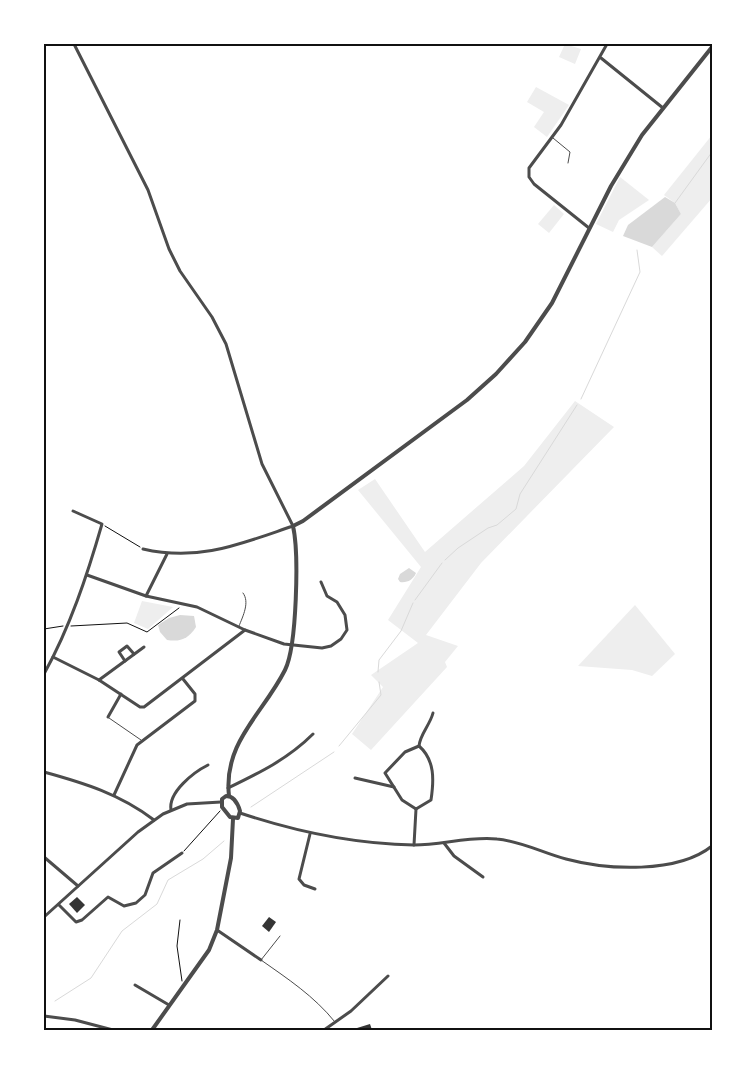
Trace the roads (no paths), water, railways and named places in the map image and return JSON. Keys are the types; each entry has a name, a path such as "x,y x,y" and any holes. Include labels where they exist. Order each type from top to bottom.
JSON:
{"street":[{"path":"74,44 148,190 169,249 180,271 212,317 226,344 262,464 292,526 297,558 291,644 286,668 270,698 236,747 230,765 228,788 229,796 237,804 240,813 238,818 233,818"},
{"path":"589,228 534,184 529,177 529,168 552,138 607,44"},
{"path":"143,548 167,554 194,554 226,549 292,526 303,521 460,406 496,374 524,342 552,303 611,186 638,141 712,46"},
{"path":"600,58 663,108"},
{"path":"44,674 67,626 87,576 102,524 73,511"},
{"path":"146,596 167,554"},
{"path":"87,576 146,596 186,604 220,616 245,630 284,644 322,648 330,646 341,639 347,630 345,614 336,602 327,596 321,582"},
{"path":"53,656 99,680 140,707 144,707 245,630"},
{"path":"125,660 119,652 127,646 134,654"},
{"path":"99,680 144,647"},
{"path":"114,795 127,763 142,740 195,701 195,694 183,679"},
{"path":"108,717 121,694"},
{"path":"416,809 402,800 386,773 405,752 418,746 420,739 430,725 433,713"},
{"path":"228,788 274,766 299,748 313,734"},
{"path":"416,809 431,800 433,784 431,765 426,753 418,746"},
{"path":"171,810 170,804 176,793 192,776 208,765"},
{"path":"44,772 94,786 128,801 154,820"},
{"path":"355,778 394,787"},
{"path":"221,802 224,797 229,796"},
{"path":"44,917 154,820 171,810 197,802 221,802"},
{"path":"152,1030 209,950 217,930 231,858 233,818 224,809 221,802"},
{"path":"414,845 416,809"},
{"path":"240,813 310,834 373,842 414,845 444,843 472,838 498,839 585,864 651,866 684,861 699,855 712,846"},
{"path":"310,834 299,879 304,885 315,889"},
{"path":"444,843 454,856 484,877"},
{"path":"59,905 76,922 82,920 108,897 124,906 132,905 145,895 153,873 182,853"},
{"path":"44,857 78,886"},
{"path":"217,930 261,960"},
{"path":"324,1030 351,1012 388,976"},
{"path":"135,985 169,1005"},
{"path":"44,1016 75,1020 113,1030"}],"lane":[{"path":"552,138 570,152 568,163"},
{"path":"239,627 246,607 246,597 243,593"},
{"path":"108,717 142,740"},
{"path":"280,936 261,960 298,985 319,1003 335,1023"}],"waterway":[{"path":"675,203 712,152"},
{"path":"581,399 640,272 637,250"},
{"path":"445,560 458,548 488,528 497,525 516,509 520,494 577,405"},
{"path":"415,600 442,563"},
{"path":"378,672 379,660 401,631 413,603"},
{"path":"339,746 381,695 379,682"},
{"path":"251,807 334,752"},
{"path":"55,1001 91,978 122,931 157,904 168,880 203,859 224,841"}]}
